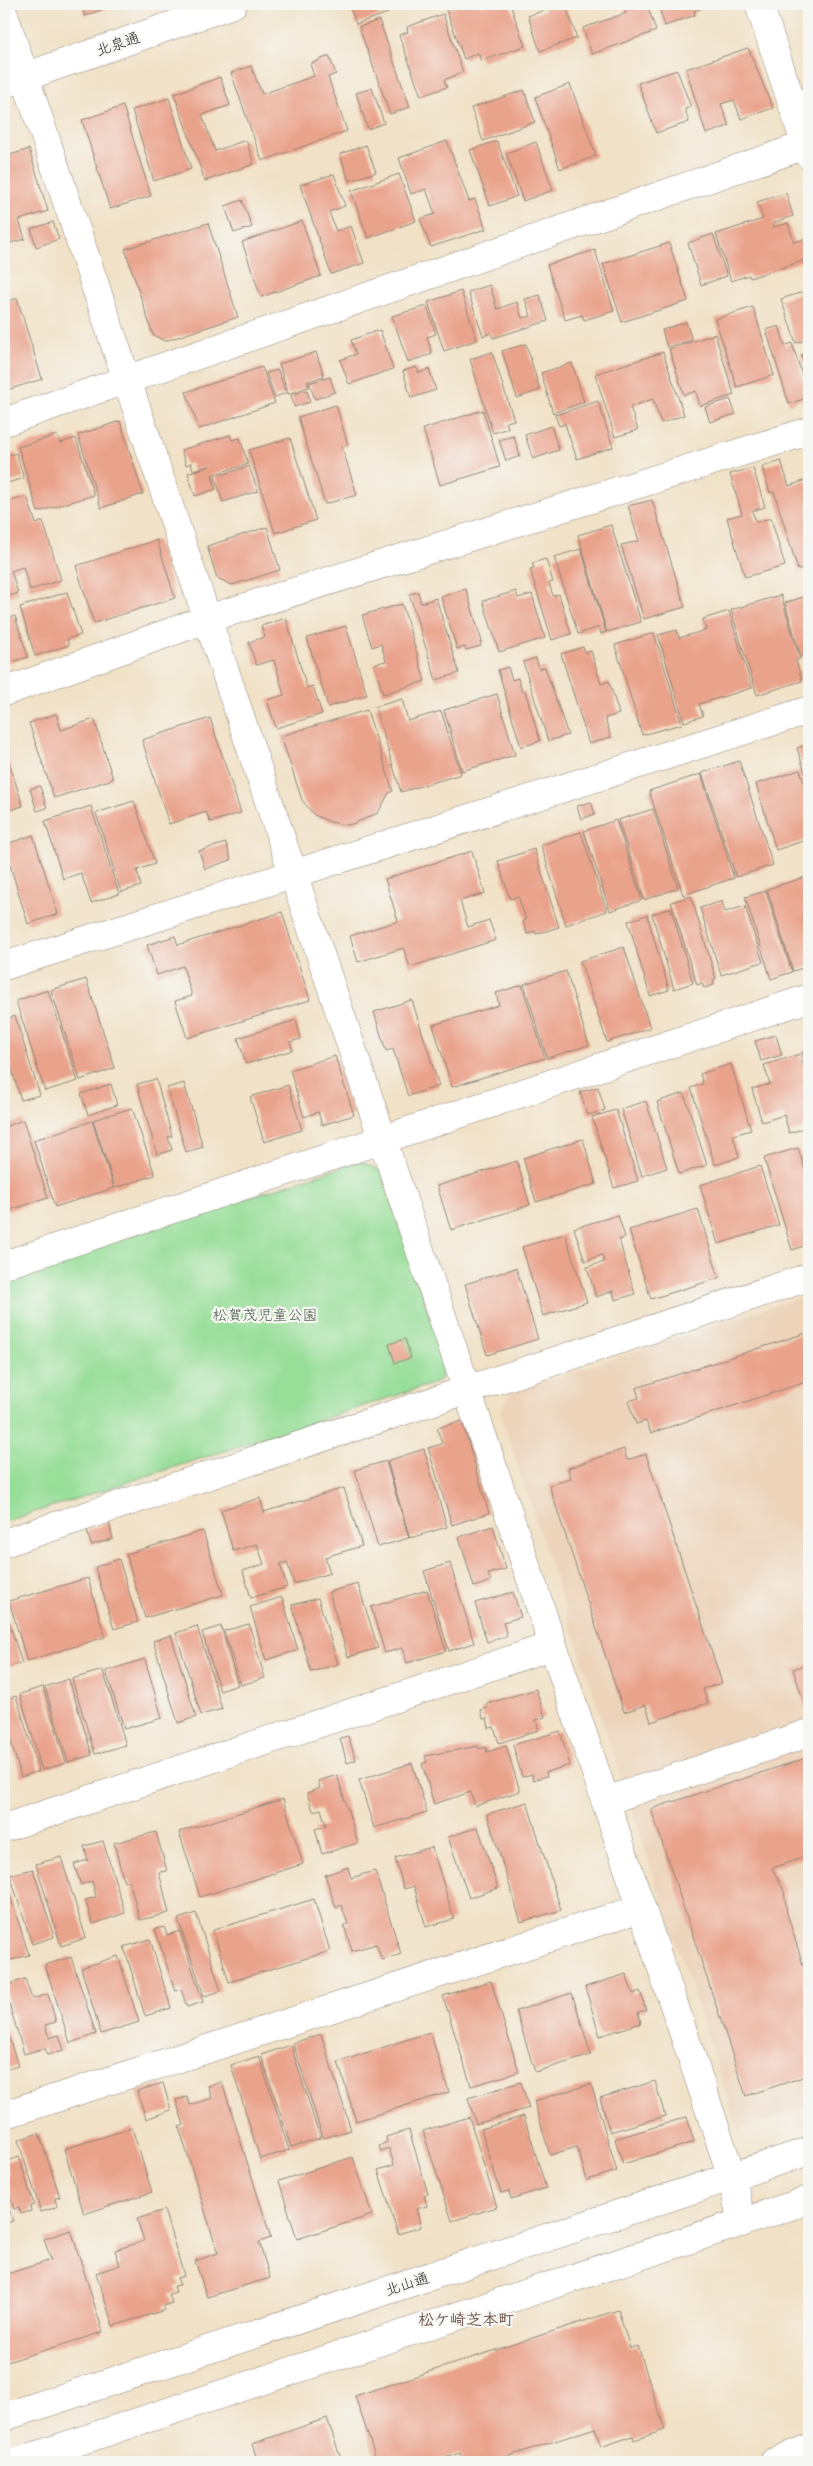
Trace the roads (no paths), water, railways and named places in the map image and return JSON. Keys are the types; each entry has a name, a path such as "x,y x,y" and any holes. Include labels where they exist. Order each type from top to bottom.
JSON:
{"street":[{"name":"北泉通","path":"14,80 233,4"},
{"path":"4,422 808,148 759,4"},
{"path":"4,15 14,80 126,380 732,2177 742,2223"},
{"path":"4,692 207,619 809,431"},
{"path":"4,966 809,710"},
{"path":"4,1265 809,998"},
{"path":"4,1543 809,1277"},
{"path":"4,1828 552,1646"},
{"path":"605,1801 809,1734"},
{"path":"4,2115 641,1908"},
{"name":"北山通","path":"4,2417 809,2151"},
{"path":"16,2462 809,2200"},
{"path":"774,2462 809,2448"}],"district":[{"name":"松ケ崎芝本町","path":"466,2319"}],"park label":[{"name":"松賀茂児童公園","path":"265,1315"}]}
